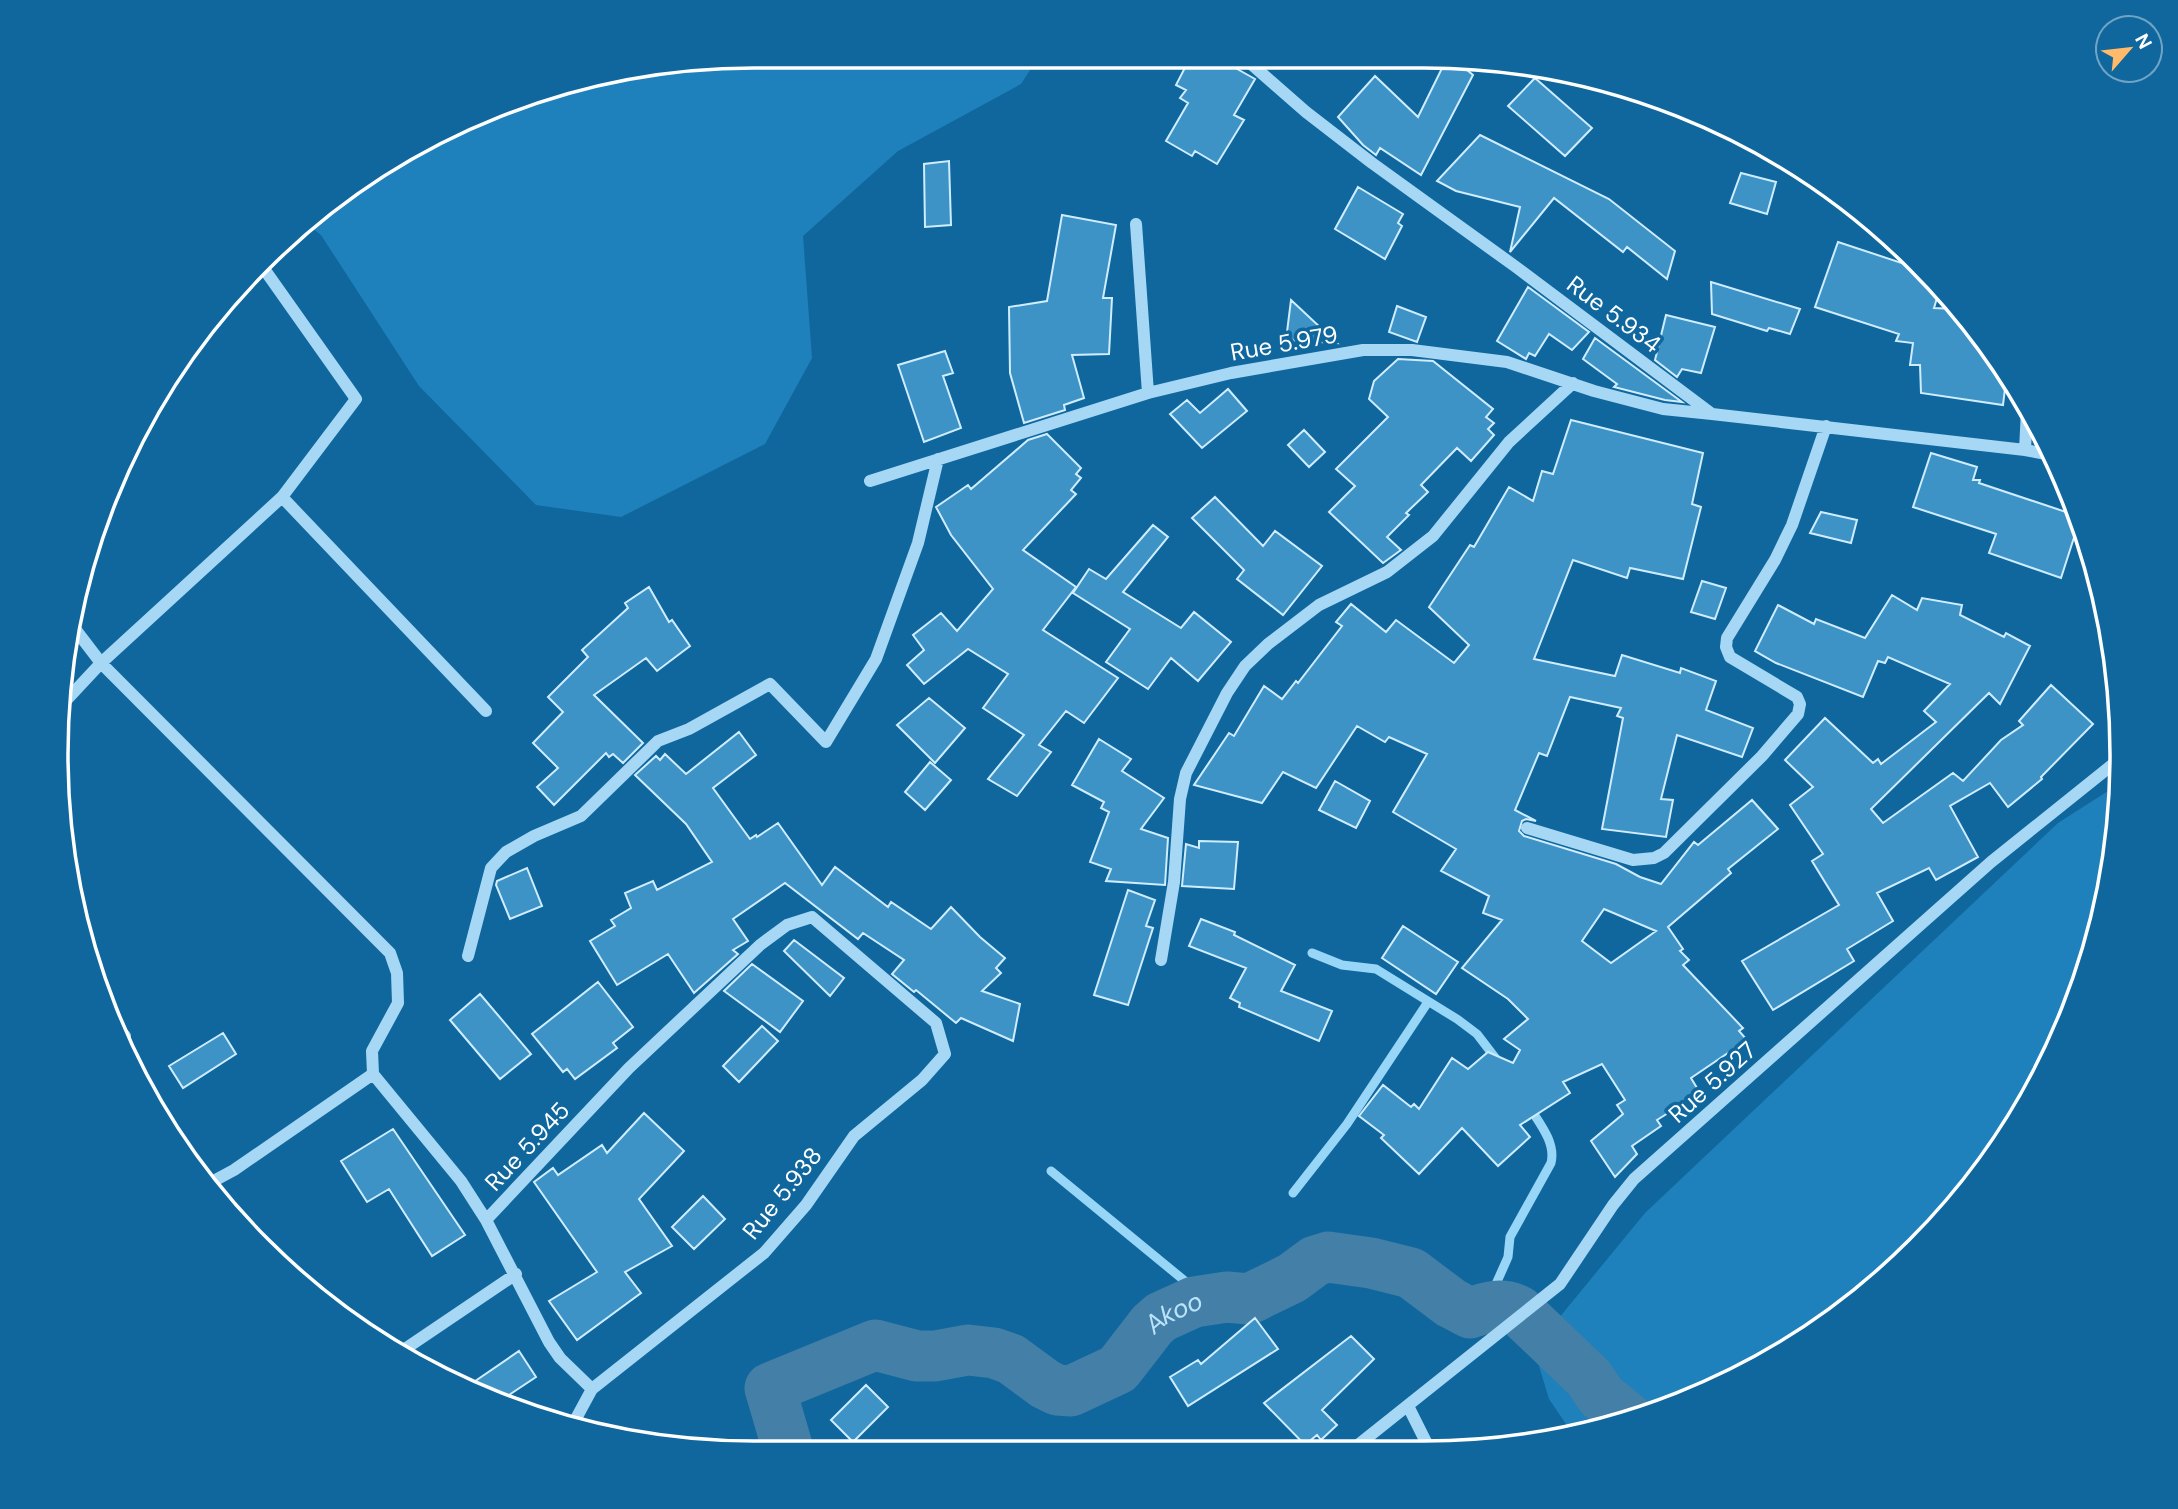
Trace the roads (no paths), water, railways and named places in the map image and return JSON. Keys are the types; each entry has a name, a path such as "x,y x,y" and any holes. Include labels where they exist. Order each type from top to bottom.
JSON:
{"street":[{"name":"Rue 5.934","path":"1256,68 1306,112 1372,163 1517,267 1712,414"},
{"path":"1136,224 1148,393"},
{"path":"71,695 101,663 282,497 356,400 266,272"},
{"name":"Rue 5.979","path":"870,481 1148,393 1231,373 1363,350 1412,351 1507,362 1663,409 1712,414"},
{"path":"1161,960 1174,882 1180,799 1186,773 1227,693 1245,666 1268,644 1319,605 1387,572 1433,536 1509,442 1573,383"},
{"path":"1712,414 2040,453"},
{"path":"1527,828 1633,860 1654,858 1664,853 1752,766 1798,714 1800,704 1797,697 1730,657 1726,647 1727,638 1774,560 1791,525 1826,426"},
{"path":"2025,450 2026,427"},
{"path":"468,956 491,868 506,852 524,841 581,816 658,741 689,729 770,684 826,742 876,659 918,543 938,459"},
{"path":"282,497 486,711"},
{"path":"79,634 101,663 390,953 397,974 398,1003 372,1051 373,1074 216,1180"},
{"name":"Rue 5.927","path":"1363,1441 1560,1283 1634,1179 1991,862 2109,767"},
{"name":"Rue 5.938","path":"592,1390 764,1253 806,1205 853,1136 922,1080 946,1054 936,1023 812,917 787,925"},
{"name":"Rue 5.945","path":"373,1074 461,1181 486,1220 629,1068 760,945 787,925"},
{"path":"486,1220 549,1342 560,1358 592,1390 577,1417"},
{"path":"408,1347 516,1274"},
{"path":"1408,1406 1425,1441"}],"waterway":[{"path":"1312,953 1342,965 1376,969 1477,1034 1500,1064"},
{"path":"1293,1193 1347,1124 1428,1002"},
{"path":"1490,1306 1488,1302 1508,1257 1510,1237 1551,1163 1549,1141 1530,1108"},
{"path":"1051,1171 1208,1300"},
{"name":"Akoo","path":"785,1441 770,1388 875,1345 917,1356 935,1356 968,1350 994,1353 1011,1359 1057,1390 1071,1391 1118,1369 1161,1317 1194,1302 1227,1297 1249,1299 1292,1278 1315,1261 1328,1257 1371,1263 1411,1273 1451,1303 1470,1313 1501,1306 1519,1311 1589,1378 1601,1396 1620,1411"}]}
